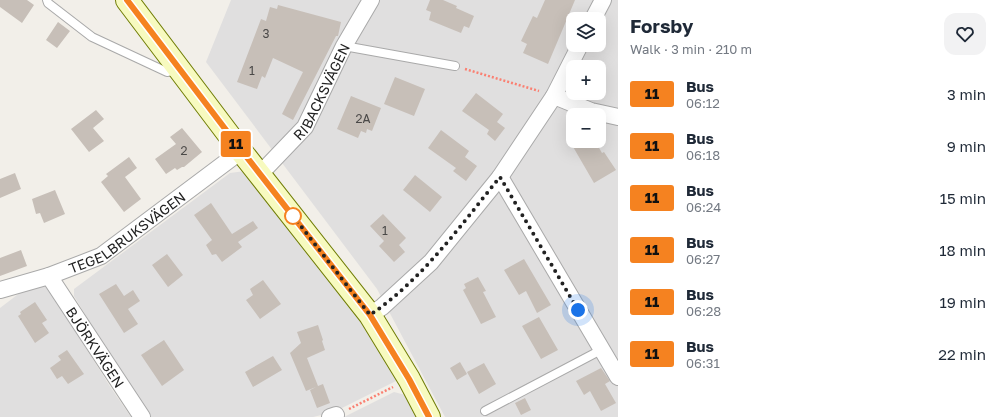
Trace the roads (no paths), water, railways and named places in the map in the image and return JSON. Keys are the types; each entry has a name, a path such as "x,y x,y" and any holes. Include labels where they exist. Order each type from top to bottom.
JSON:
{"street":[{"path":"127,0 370,315 409,379 429,417"},
{"name":"RIBACKSVÄGEN","path":"260,174 304,127 344,46 371,0"},
{"path":"597,12 603,0"},
{"path":"370,315 382,307 430,262 500,177 554,96 576,52"},
{"path":"554,96 591,111 618,117"},
{"name":"TEGELBRUKSVÄGEN","path":"0,290 49,276 101,256 242,151"},
{"path":"500,177 618,377"},
{"name":"BJÖRKVÄGEN","path":"49,276 142,417"}],"lane":[{"path":"47,0 48,3 92,37 166,72 181,70"},
{"path":"344,46 455,66"},
{"path":"485,411 601,350"}]}
